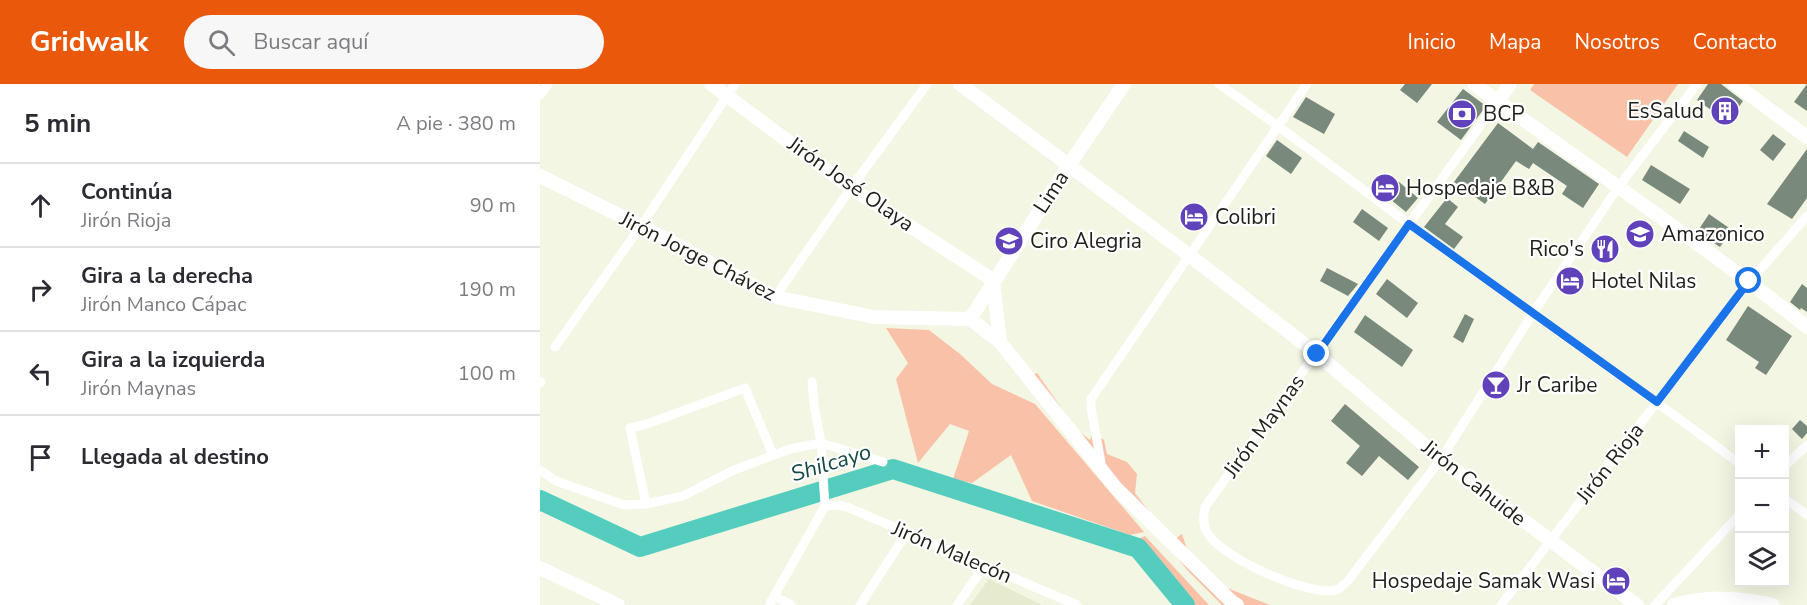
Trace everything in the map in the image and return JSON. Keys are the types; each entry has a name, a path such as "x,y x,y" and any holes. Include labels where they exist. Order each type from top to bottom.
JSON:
{"street":[{"path":"540,95 549,84"},
{"name":"Jirón José Olaya","path":"711,84 731,90 851,188 993,280"},
{"path":"775,297 927,84"},
{"name":"Jirón Cahuide","path":"960,84 1189,255 1317,354 1441,459 1637,605"},
{"name":"Lima","path":"970,319 993,280 1124,84"},
{"path":"1219,84 1735,461"},
{"path":"1103,470 1090,408 1091,399 1307,84"},
{"path":"1474,84 1619,186 1749,281 1807,327"},
{"path":"1498,101 1510,84"},
{"path":"1441,459 1533,313 1619,186 1697,84"},
{"path":"1735,84 1807,137"},
{"path":"555,347 641,226 731,90"},
{"name":"Jirón Maynas","path":"1441,459 1361,565 1339,589 1331,591 1305,586 1252,568 1218,544 1206,531 1203,519 1205,507 1498,101"},
{"name":"Jirón Jorge Chávez","path":"540,176 775,297 874,317 970,319"},
{"name":"Jirón Rioja","path":"1501,605 1749,281 1807,216"},
{"path":"993,280 1000,342"},
{"path":"970,319 1000,342 1116,488 1232,603 1237,605"},
{"path":"769,605 825,506 821,447 812,382"},
{"path":"646,504 630,428 745,388 773,455"},
{"path":"1789,463 1807,445"},
{"path":"540,470 556,481 624,505 646,504 683,496 734,470 790,449 821,447 883,462"},
{"path":"1789,501 1807,515"},
{"name":"Jirón Malecón","path":"825,506 847,507 1077,605"},
{"path":"1655,605 1735,519"},
{"path":"860,605 906,534"},
{"path":"957,605 984,566"},
{"path":"540,568 618,605"},
{"path":"774,596 792,605"},
{"path":"1674,605 1695,599 1757,601 1773,605"}],"shaded area":[{"path":"1534,84 1678,84 1627,157 1530,90"},
{"path":"886,328 929,330 960,354 992,384 1035,404 1144,532 1130,535 1032,501 1011,455 972,483 953,479 969,431 950,424 918,463 896,379 908,363"},
{"path":"1037,373 1076,429 1090,440 1093,433 1104,440 1107,454 1127,462 1137,474 1135,493 1172,541 1182,534 1187,549 1227,588 1270,605 1222,605 1188,571 1031,376"},
{"path":"1145,536 1209,605 1194,605 1136,540"},
{"path":"989,579 1042,605 970,605"}],"building":[{"path":"1405,84 1432,84 1417,103 1400,90"},
{"name":"EsSalud","path":"1708,84 1721,84 1743,101 1728,122 1697,100"},
{"path":"1807,84 1807,111 1794,102"},
{"name":"BCP","path":"1463,89 1486,106 1461,140 1437,122"},
{"path":"1306,97 1335,114 1324,134 1293,117"},
{"path":"1498,123 1533,149 1538,142 1599,184 1583,208 1562,194 1567,186 1533,163 1529,169 1516,161 1485,204 1454,182"},
{"path":"1684,131 1709,147 1703,158 1678,141"},
{"path":"1773,134 1786,144 1773,161 1760,150"},
{"path":"1277,140 1302,158 1291,174 1266,156"},
{"path":"1807,149 1807,198 1792,219 1767,204"},
{"path":"1651,165 1690,189 1680,204 1642,180"},
{"path":"1392,176 1418,198 1406,212 1380,191"},
{"path":"1447,198 1458,207 1445,224 1463,237 1454,249 1424,227"},
{"path":"1362,209 1388,228 1379,241 1353,222"},
{"path":"1709,214 1732,230 1720,247 1697,232"},
{"path":"1327,268 1358,284 1348,296 1320,281"},
{"path":"1387,279 1418,303 1407,318 1376,294"},
{"path":"1802,284 1807,288 1807,312 1801,308 1800,310 1790,302"},
{"path":"1748,306 1792,336 1766,375 1755,368 1759,362 1726,340"},
{"path":"1465,314 1474,319 1463,343 1453,337"},
{"path":"1365,315 1413,350 1402,367 1354,332"},
{"path":"1345,404 1419,467 1408,480 1379,456 1362,476 1346,463 1360,446 1331,421"},
{"path":"1800,420 1807,426 1807,433 1802,439 1792,429"}],"waterway":[{"name":"Shilcayo","path":"540,500 640,547 893,469 1138,548 1185,605"}],"place":[{"name":"EsSalud","path":"1725,111"},
{"name":"BCP","path":"1462,114"},
{"name":"Hospedaje B&B","path":"1385,188"},
{"name":"Colibri","path":"1194,217"},
{"name":"Amazonico","path":"1640,234"},
{"name":"Ciro Alegria","path":"1009,241"},
{"name":"Rico's","path":"1605,249"},
{"name":"Hotel Nilas","path":"1570,281"},
{"name":"Jr Caribe","path":"1496,385"},
{"name":"Hospedaje Samak Wasi","path":"1616,581"}],"route":[{"path":"1317,354 1409,224 1657,402 1749,281"}]}
